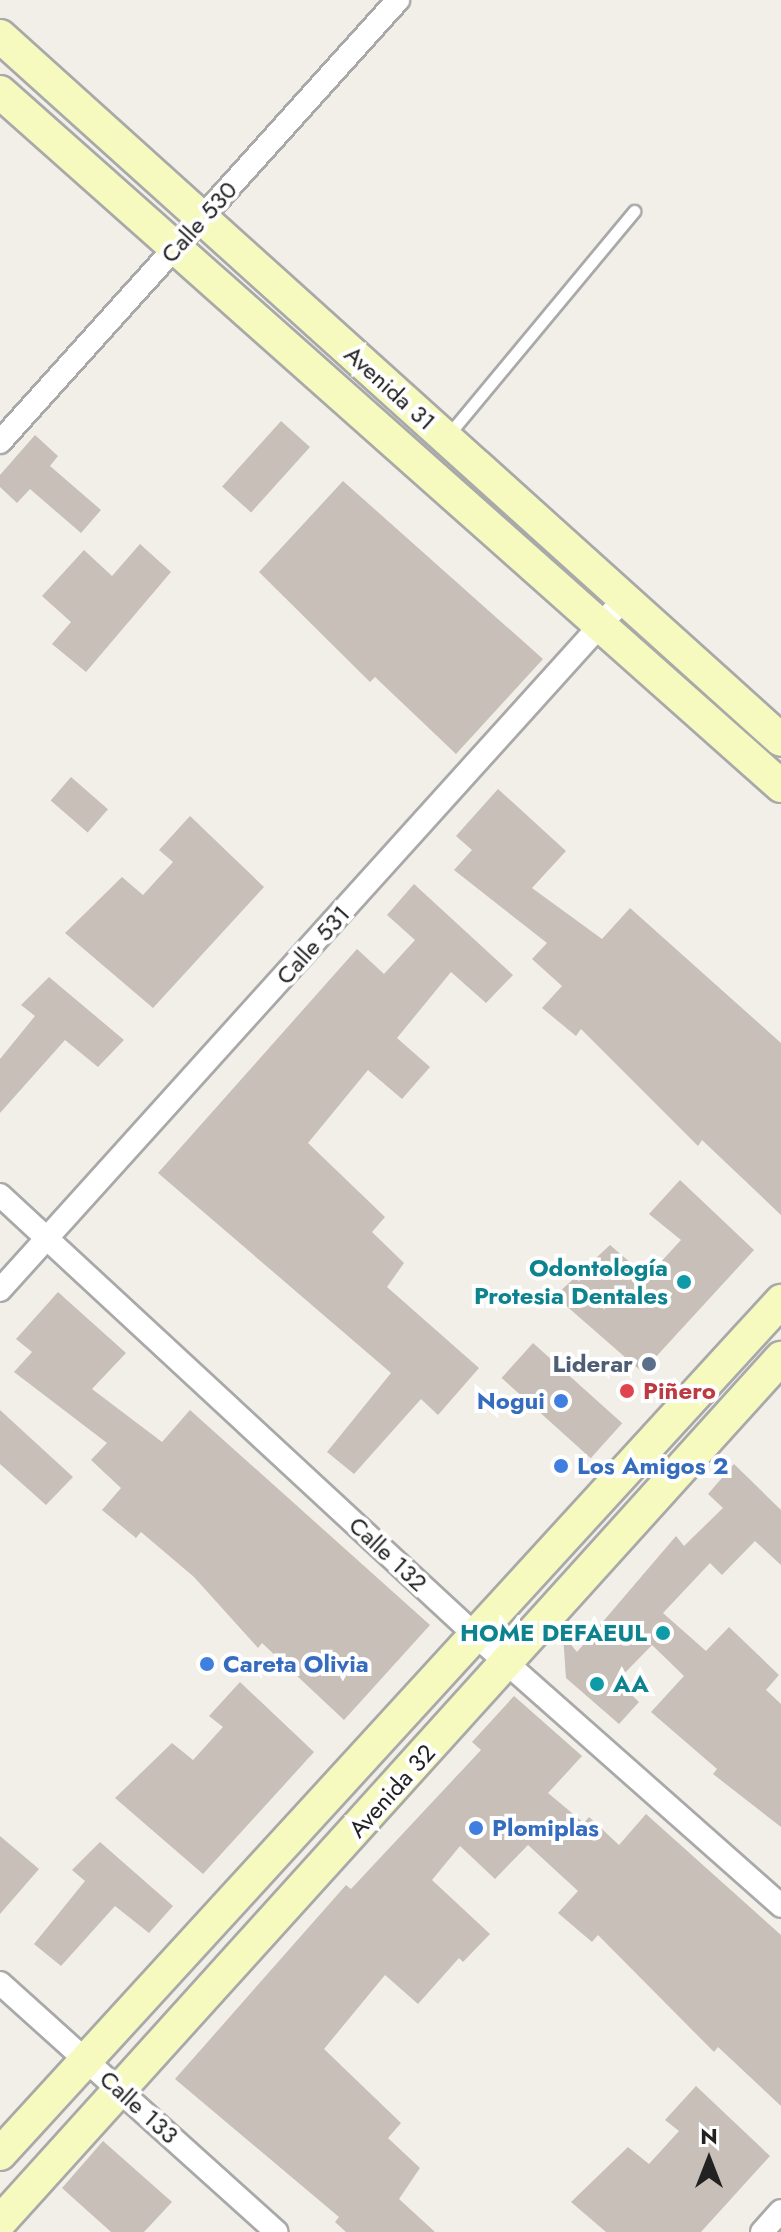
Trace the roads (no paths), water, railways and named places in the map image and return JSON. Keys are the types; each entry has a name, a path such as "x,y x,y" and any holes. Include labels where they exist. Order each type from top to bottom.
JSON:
{"main road":[{"name":"Avenida 31","path":"0,36 781,740"},
{"name":"Avenida 31","path":"0,92 173,251 781,786"},
{"name":"Avenida 32","path":"0,2154 781,1301"},
{"name":"Avenida 32","path":"0,2222 781,1358"}],"street":[{"name":"Calle 530","path":"0,442 398,0"},
{"name":"Calle 531","path":"0,1290 624,599"},
{"name":"Calle 132","path":"0,1195 474,1634 781,1906"},
{"name":"Calle 133","path":"0,1983 277,2232"},
{"path":"762,2232 781,2211"}],"lane":[{"path":"446,438 634,211"}],"place":[{"name":"Odontología Protesia Dentales","path":"684,1282"},
{"name":"Liderar","path":"649,1364"},
{"name":"Piñero","path":"627,1391"},
{"name":"Nogui","path":"561,1401"},
{"name":"Los Amigos 2","path":"561,1466"},
{"name":"HOME DEFAEUL","path":"663,1633"},
{"name":"Careta Olivia","path":"207,1664"},
{"name":"AA","path":"597,1684"},
{"name":"Plomiplas","path":"476,1828"}]}
